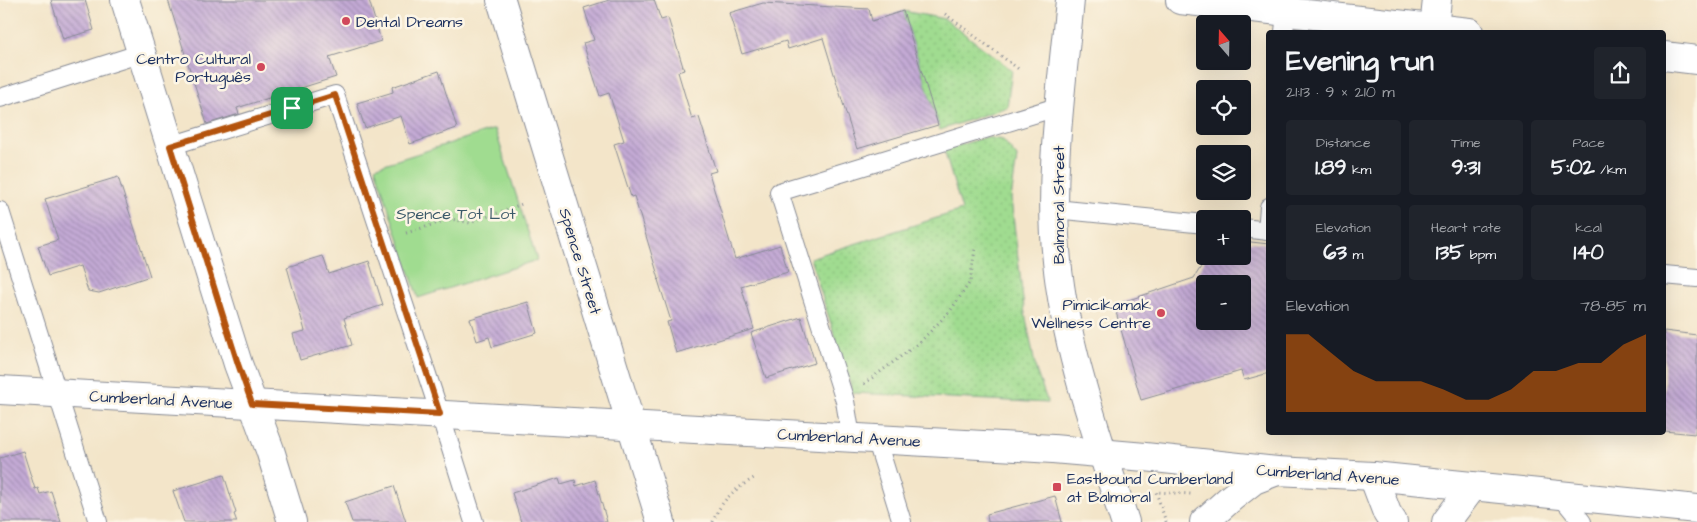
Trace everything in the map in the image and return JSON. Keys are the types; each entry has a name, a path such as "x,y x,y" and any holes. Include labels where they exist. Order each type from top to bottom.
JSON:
{"main road":[{"path":"125,0 238,364 270,450 292,522"},
{"name":"Spence Street","path":"501,0 661,522"},
{"name":"Balmoral Street","path":"1070,0 1056,151 1055,209 1057,261 1065,313 1074,353 1125,522"},
{"path":"1180,0 1285,22 1452,30"},
{"path":"1434,28 1438,0"},
{"path":"1666,56 1697,60"},
{"name":"Cumberland Avenue","path":"0,390 1104,453 1277,471 1373,476 1697,509"},
{"path":"1204,522 1254,480 1277,471"},
{"path":"1373,476 1387,513 1393,522"},
{"path":"1446,522 1472,486"}],"lane":[{"path":"0,98 142,54"},
{"path":"170,146 335,95 474,522"},
{"path":"902,522 845,401 779,192 1060,106"},
{"path":"1055,209 1196,223"},
{"path":"0,211 98,522"},
{"path":"1251,229 1266,231"},
{"path":"1666,275 1697,278"},
{"path":"1560,495 1582,522"}],"path":[{"path":"944,14 1020,70"},
{"path":"383,240 451,219 470,223 522,204"},
{"path":"845,401 876,373 919,343 951,310 970,282 974,249"},
{"path":"713,522 727,497 738,487 754,478"},
{"path":"1166,522 1156,492 1199,495"}],"green space":[{"path":"903,11 945,19 1012,70 1007,107 940,130"},
{"name":"Spence Tot Lot","path":"495,129 537,260 418,298 375,167"},
{"path":"986,137 1003,140 1017,157 1011,199 1024,308 1036,370 1048,403 853,393 810,258 962,210 944,150"}],"building":[{"path":"51,0 85,0 94,30 63,39"},
{"name":"Centro Cultural Português","path":"168,0 369,0 381,41 329,57 336,77 237,108 239,114 207,124"},
{"path":"609,0 654,0 661,20 668,18 684,70 678,72 692,119 699,117 716,171 709,173 735,259 780,245 788,272 741,286 754,329 676,353 667,322 671,321 659,279 634,196 631,197 614,144 624,141 609,93 600,96 583,43 594,40 584,8"},
{"path":"763,3 869,9 872,21 903,11 938,125 857,149 823,38 788,49 786,41 742,54 729,13"},
{"path":"439,71 457,128 410,144 401,116 365,128 357,103 393,92 392,87"},
{"path":"118,177 150,276 99,293 88,291 80,266 48,276 38,246 58,240 45,199"},
{"name":"Pimicikamak Wellness Centre","path":"1251,242 1266,244 1266,374 1244,380 1241,371 1141,400 1114,305 1194,278 1202,265 1251,265"},
{"path":"323,256 329,274 369,261 383,305 344,318 352,345 300,360 293,334 305,331 287,267"},
{"path":"528,302 537,333 492,347 489,337 477,341 470,319"},
{"path":"801,317 815,363 766,378 751,333"},
{"path":"1666,331 1697,335 1697,417 1695,434 1666,431"},
{"path":"23,451 35,489 38,488 40,494 51,491 61,522 0,522 0,458"},
{"path":"224,475 237,522 184,522 173,491"},
{"path":"559,478 561,484 575,480 576,486 595,480 607,522 521,522 512,493"},
{"path":"394,486 406,522 352,522 345,502"},
{"path":"1055,496 1062,522 988,522 987,514"}],"place":[{"name":"Dental Dreams","path":"346,21"},
{"name":"Centro Cultural Português","path":"261,67"},
{"name":"Pimicikamak Wellness Centre","path":"1161,313"},
{"name":"Eastbound Cumberland at Balmoral","path":"1057,487"}],"route":[{"path":"335,95 440,414 252,404 170,146 292,108 335,95"}]}
